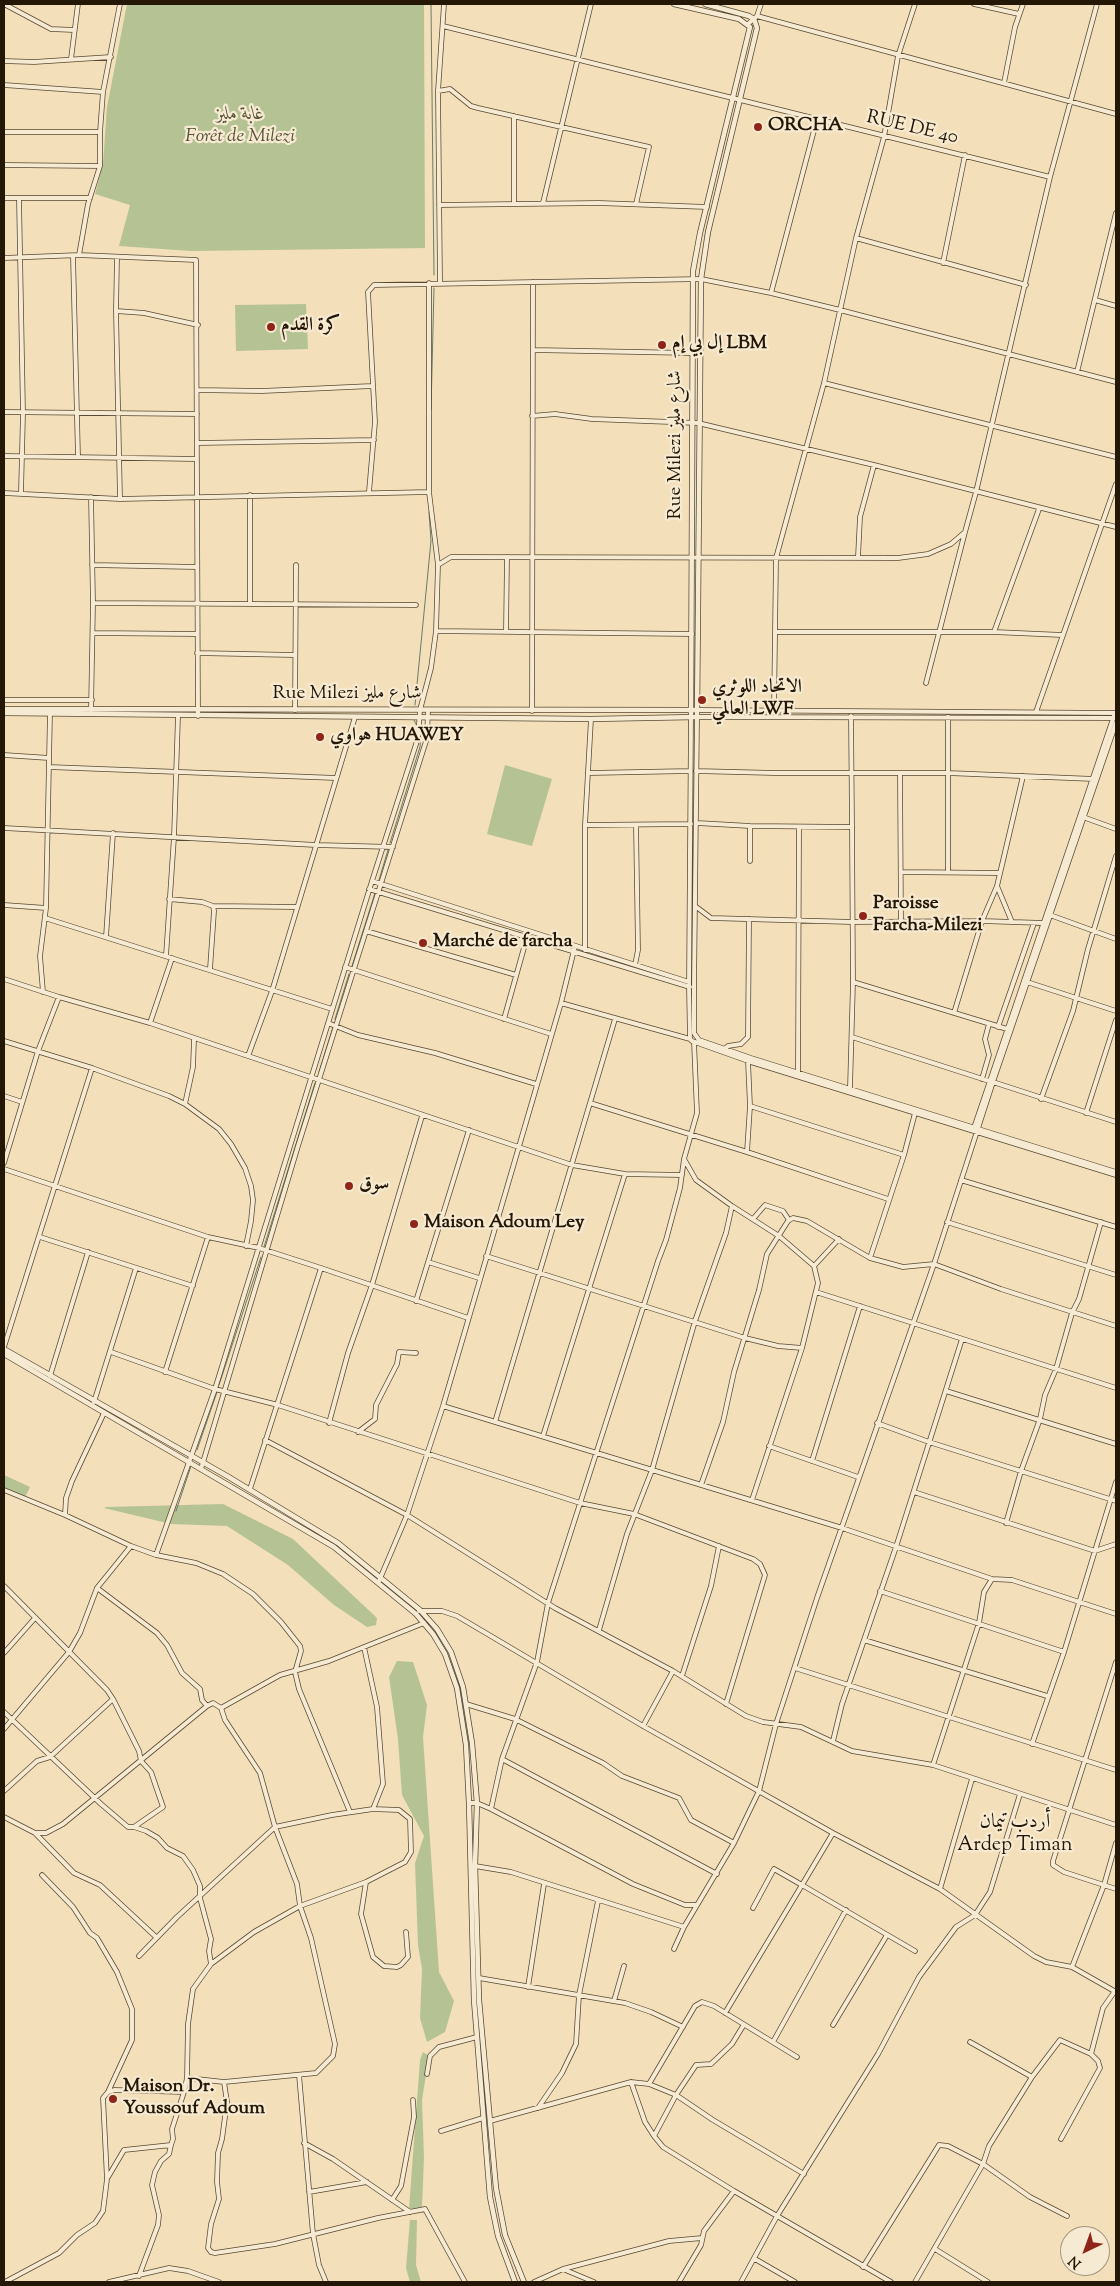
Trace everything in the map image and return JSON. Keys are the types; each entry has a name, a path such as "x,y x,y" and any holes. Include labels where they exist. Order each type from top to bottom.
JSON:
{"street":[{"path":"4,4 51,29 74,30"},
{"path":"71,59 78,4"},
{"path":"79,255 90,198 100,166 100,132 104,92 120,4"},
{"path":"440,282 438,91 444,4"},
{"path":"543,203 591,4"},
{"path":"674,4 739,19 748,24 756,18 760,4"},
{"path":"705,4 1116,114"},
{"path":"774,710 776,558 824,383 856,238 884,137 898,56 915,4"},
{"path":"974,4 1019,14"},
{"path":"1004,84 1019,14 1023,4"},
{"path":"926,683 1010,354 1050,177 1097,4"},
{"name":"Rue Milezi شارع مليز","path":"4,713 91,710 178,716 591,719 697,717 700,280 708,232 756,36 756,18"},
{"name":"Rue Milezi شارع مليز","path":"690,717 692,634 691,353 693,281 696,252 748,39 748,24"},
{"name":"RUE DE 40","path":"443,26 1050,177"},
{"path":"4,61 34,62 111,57"},
{"path":"4,86 104,92"},
{"path":"438,91 450,89 471,106 649,147 636,204"},
{"path":"514,116 514,203"},
{"path":"771,293 817,119"},
{"path":"4,132 100,132"},
{"path":"942,263 965,155"},
{"path":"4,164 100,166"},
{"path":"4,198 90,198"},
{"path":"19,199 18,257 23,413 21,493"},
{"path":"439,205 543,203 707,207"},
{"path":"1077,372 1116,213"},
{"path":"856,238 1026,285"},
{"path":"1109,245 1116,246"},
{"path":"4,258 79,255 196,260 198,325 196,605 198,716"},
{"path":"73,256 78,457"},
{"path":"117,257 116,311 120,499"},
{"path":"369,492 375,422 368,292 374,285 440,282 700,280 771,293 1116,382"},
{"path":"532,711 533,282"},
{"path":"156,1555 215,1389 260,1248 369,889 418,738 420,710 431,668 436,631 438,565 428,492 428,283"},
{"path":"1095,300 1116,306"},
{"path":"116,311 137,312 198,325"},
{"path":"534,350 691,353"},
{"path":"824,383 991,423 1116,457"},
{"path":"197,390 262,391 372,386"},
{"path":"4,412 197,414"},
{"path":"532,416 555,414 592,419 698,423 874,465 1116,527"},
{"path":"198,443 374,440"},
{"path":"4,456 197,460"},
{"path":"858,557 860,517 874,465"},
{"path":"1036,712 1116,484"},
{"path":"4,492 120,499 197,495 428,492"},
{"path":"250,495 250,602"},
{"path":"90,497 93,603 91,710"},
{"path":"994,632 1039,508"},
{"path":"438,565 451,557 898,558 928,554 951,544 965,532"},
{"path":"506,632 507,557"},
{"path":"92,565 197,567"},
{"path":"295,710 296,565"},
{"path":"93,603 196,605 250,602 416,604"},
{"path":"436,631 692,634"},
{"path":"776,632 994,632 1062,635"},
{"path":"93,633 197,634"},
{"path":"197,653 294,655"},
{"path":"4,700 92,700"},
{"name":"Rue Milezi شارع مليز","path":"4,709 123,713 198,710 698,710"},
{"path":"201,1469 223,1390 427,738 428,710"},
{"path":"698,710 1036,712 1116,716"},
{"path":"43,992 40,956 46,908 50,712"},
{"path":"166,956 174,837 178,716"},
{"path":"248,1056 272,991 355,716"},
{"path":"850,1088 853,982 853,773 851,716"},
{"path":"976,1130 725,1049 695,1036 691,985 697,823 697,717 1116,716"},
{"path":"674,1949 684,1927 734,1843 758,1791 776,1724 817,1598 934,1264 1007,1029 1043,923 1083,817 1116,716"},
{"path":"690,717 690,1039"},
{"path":"948,717 948,872"},
{"path":"583,954 585,949 585,825 591,719"},
{"path":"991,1081 1116,723"},
{"path":"4,754 49,758"},
{"path":"49,767 336,778"},
{"path":"589,772 690,771"},
{"path":"696,771 948,773 1094,779"},
{"path":"900,773 901,922"},
{"path":"954,1013 982,921 997,886 1023,776"},
{"path":"1083,817 1116,829"},
{"path":"697,823 750,826 852,827"},
{"path":"585,825 691,824"},
{"path":"635,965 638,950 636,825"},
{"path":"750,826 750,861"},
{"path":"798,1072 799,827"},
{"path":"4,828 316,845 393,847"},
{"path":"106,936 113,834"},
{"path":"1041,1098 1077,997 1088,949 1116,856"},
{"path":"901,872 999,873"},
{"path":"372,881 635,965 691,985"},
{"path":"997,886 1012,922"},
{"path":"369,889 691,985"},
{"path":"169,900 202,902 213,906 297,907"},
{"path":"4,905 46,908"},
{"path":"210,970 213,906"},
{"path":"694,906 708,918 749,920 1043,923"},
{"path":"1050,915 1116,939"},
{"path":"45,918 332,1009"},
{"path":"725,1049 732,1045 741,1044 748,1037 749,920"},
{"path":"998,1027 1034,923"},
{"path":"366,930 516,975"},
{"path":"504,1019 527,937"},
{"path":"380,1579 407,1515 428,1452 561,1004 575,946"},
{"path":"150,1023 172,958"},
{"path":"345,967 551,1034"},
{"path":"4,979 150,1023 572,1165 625,1174 682,1174"},
{"path":"853,982 1007,1029"},
{"path":"1027,982 1116,1011"},
{"path":"4,1163 38,1052 59,997"},
{"path":"561,1004 690,1039 748,1061 1116,1172"},
{"path":"495,1422 615,1019"},
{"path":"1086,1113 1116,1020"},
{"path":"328,1023 358,1035 435,1053 536,1084"},
{"path":"982,1078 989,1055 985,1039 989,1024"},
{"path":"852,1037 1116,1122"},
{"path":"185,1104 193,1067 194,1038"},
{"path":"4,1041 162,1092 185,1104 219,1129 231,1144 245,1168 252,1200 246,1246"},
{"path":"491,1809 502,1759 537,1662 548,1603 643,1306 669,1233 697,1106 694,1042"},
{"path":"746,1152 750,1106 748,1061"},
{"path":"92,1068 4,1348 50,1376 104,1413 314,1533 380,1579"},
{"path":"4,1096 22,1102"},
{"path":"590,1103 888,1199"},
{"path":"750,1106 904,1155"},
{"path":"870,1258 904,1155 915,1112"},
{"path":"329,1423 348,1353 372,1285 422,1116"},
{"path":"416,1301 469,1130"},
{"path":"684,1159 696,1180 779,1236 814,1266 818,1283 802,1348 768,1446 752,1500"},
{"path":"4,1169 208,1237 267,1250 468,1318"},
{"path":"543,1436 625,1174"},
{"path":"961,1180 1116,1227"},
{"path":"753,1219 765,1205 783,1211 789,1220"},
{"path":"599,1630 634,1514 652,1470 696,1322 726,1233 732,1206"},
{"path":"701,1485 723,1422 734,1372 768,1254 789,1220 795,1218 807,1222 870,1258 903,1267 934,1264 1072,1313 1116,1326"},
{"path":"948,1222 1116,1275"},
{"path":"1006,1523 1101,1222"},
{"path":"40,1237 193,1286"},
{"path":"165,1372 208,1237"},
{"path":"814,1266 839,1239"},
{"path":"50,1376 88,1252"},
{"path":"486,1256 745,1338 778,1346 802,1348"},
{"path":"428,1262 479,1278"},
{"path":"93,1404 136,1268"},
{"path":"250,1489 321,1268"},
{"path":"816,1292 1116,1388"},
{"path":"812,1461 860,1306"},
{"path":"833,1741 848,1686 896,1547 962,1339"},
{"path":"110,1352 215,1389 278,1405 329,1423 428,1452 580,1503 634,1514 753,1559 760,1564 765,1575 726,1704"},
{"path":"358,1432 375,1419 376,1405 397,1364 399,1352 416,1353"},
{"path":"4,1354 204,1463 330,1538 437,1629 451,1652 463,1687 466,1704 476,1803 479,1978 490,2120 500,2214 512,2257 524,2282"},
{"path":"946,1391 1116,1444"},
{"path":"442,1406 842,1528 992,1579 1012,1580 1116,1614"},
{"path":"64,1515 66,1498 72,1481 90,1438 104,1413"},
{"path":"878,1423 929,1442 1116,1501"},
{"path":"266,1440 407,1515 548,1603 682,1676 726,1704 763,1722 801,1727 852,1751 932,1765 1116,1825"},
{"path":"768,1446 858,1477"},
{"path":"1032,1744 1064,1652 1116,1482"},
{"path":"4,1490 132,1546 156,1555 196,1563 223,1574 254,1594 281,1622 300,1646 301,1651 295,1672 305,1707 350,1812"},
{"path":"914,1492 1095,1551 1116,1544"},
{"path":"4,1729 69,1652 80,1633 97,1588 132,1546"},
{"path":"682,1676 711,1586 719,1546"},
{"path":"932,1765 979,1623 984,1592 992,1579"},
{"path":"4,1586 107,1690 113,1699 139,1751 141,1762 151,1772 163,1807 134,1827"},
{"path":"97,1588 156,1633 167,1645 182,1673 200,1689 202,1700 207,1706"},
{"path":"880,1591 1064,1652"},
{"path":"418,1612 442,1611 457,1616 643,1726 833,1833 940,1889 1034,1956 1046,1962 1072,1967 1116,1991 1103,2008 1091,2054"},
{"path":"418,1612 445,1654 458,1688 466,1744 470,1802 471,1930 483,2118 494,2215 505,2257 515,2282"},
{"path":"4,1652 35,1618"},
{"path":"221,1708 271,1679 364,1647 424,1623"},
{"path":"864,1640 1048,1696"},
{"path":"364,1647 377,1707 383,1784 373,1809"},
{"path":"1116,1662 1059,1839 1054,1865 1064,1872 1116,1889"},
{"path":"795,1668 1116,1770"},
{"path":"643,1726 673,1671"},
{"path":"4,1791 37,1761 50,1757 113,1699"},
{"path":"35,1833 46,1833 55,1829 141,1762 207,1706 213,1703 221,1708 234,1734 260,1773 275,1827 297,1884 300,1906 312,1938 335,2044 333,2056 316,2073 224,2082 188,2078"},
{"path":"466,1704 515,1719 604,1763 622,1776 679,1798 688,1816 696,1824 734,1843"},
{"path":"4,1712 50,1757 128,1827 146,1831 158,1838 167,1848 183,1856 193,1870 200,1886 200,1898 211,1939 209,1951 211,1964"},
{"path":"502,1759 717,1874"},
{"path":"940,1889 972,1779"},
{"path":"741,2282 755,2260 777,2216 878,2054 919,1977 956,1927 975,1915 990,1892 1020,1794"},
{"path":"470,1802 491,1809 633,1884 684,1904 697,1905"},
{"path":"138,1956 275,1827 373,1809 398,1810 410,1819 411,1852 406,1862 366,1882 300,1906 254,1932 211,1964 193,1989 188,2024 188,2078 172,2128 173,2139 169,2154 161,2161 155,2172 152,2185 159,2215 158,2225 140,2276"},
{"path":"4,1817 35,1833 74,1873 100,1885 156,1937"},
{"path":"725,2013 833,1833"},
{"path":"1072,1967 1104,1885 1116,1843"},
{"path":"476,1866 511,1872 684,1927"},
{"path":"753,1908 774,1868 915,1951"},
{"path":"6,2282 59,2253 77,2235 95,2223 105,2203 107,2179 103,2098 108,2092 132,2040 130,2001 117,1972 97,1938 90,1933 72,1906 42,1875"},
{"path":"366,1882 361,1914 373,1957 384,1966 397,1967 401,1965 408,1957 406,1932"},
{"path":"528,1987 544,1884"},
{"path":"538,2108 562,2073 576,2044 579,1995 598,1901"},
{"path":"773,2042 846,1910"},
{"path":"833,2025 887,1935"},
{"path":"614,2001 624,1966"},
{"path":"479,1978 614,2001 651,2012 683,2027"},
{"path":"649,2084 700,2002 708,2003 743,2026 797,2057"},
{"path":"654,2136 676,2095 696,2065 711,2064 732,2044 743,2026"},
{"path":"427,2074 430,2056 438,2047 477,2037"},
{"path":"915,2282 936,2249 983,2164 989,2146 1032,2076 1060,2040 1091,2054 1098,2060 1100,2068 1061,2139"},
{"path":"970,2042 1032,2076"},
{"path":"300,2075 304,2143 313,2234 319,2265 326,2282"},
{"path":"224,2082 227,2102 222,2139 218,2153 217,2182 219,2199 211,2224 208,2248 215,2253 275,2244 425,2209 465,2282"},
{"path":"490,2120 631,2082 649,2084 676,2095 713,2120 804,2174"},
{"path":"631,2082 645,2122 663,2147 734,2192 891,2282"},
{"path":"108,2092 115,2090 184,2092"},
{"path":"392,2200 401,2186 414,2116 413,2100"},
{"path":"441,2131 483,2118"},
{"path":"304,2143 333,2159 410,2212"},
{"path":"107,2179 124,2150 171,2145"},
{"path":"863,2267 939,2145 948,2146 983,2164 1030,2197 1067,2216"},
{"path":"309,2192 367,2182"},
{"path":"679,2282 701,2245 704,2232 734,2192"},
{"path":"534,2282 563,2269 669,2241 702,2238"},
{"path":"936,2249 988,2282"},
{"path":"755,2260 795,2282"},
{"path":"109,2282 169,2268 188,2271 219,2282"},
{"path":"563,2269 594,2282"}],"green space":[{"name":"غابة مليز Forêt de Milezi","path":"127,4 424,4 425,248 191,251 119,246 130,205 95,194 103,164 107,107"},
{"name":"كرة القدم","path":"306,304 308,349 236,351 235,305"},
{"path":"505,765 552,779 532,846 487,834"},
{"path":"4,1475 30,1487 25,1497 4,1489"},
{"path":"223,1504 293,1539 377,1618 376,1625 367,1627 334,1605 288,1565 227,1526 171,1524 104,1508"},
{"path":"397,1661 413,1662 427,1705 423,1737 439,1972 454,2001 445,2032 427,2042 420,2018 422,1969 418,1945 415,1863 424,1836 402,1795 398,1739 389,1677"},
{"path":"423,2052 429,2056 422,2100 424,2158 422,2207 409,2209 420,2060"},
{"path":"410,2220 417,2220 416,2265 421,2282 410,2282 406,2268"}],"waterway":[{"path":"431,4 434,275"},
{"path":"431,410 434,288"},
{"path":"415,705 431,541 429,512"},
{"path":"414,720 417,726"},
{"path":"390,843 420,747 421,735"},
{"path":"379,880 388,850"},
{"path":"352,966 375,893"},
{"path":"335,1019 349,974"},
{"path":"319,1072 333,1027"},
{"path":"264,1247 315,1083"},
{"path":"219,1385 261,1257"},
{"path":"197,1450 217,1392"},
{"path":"176,1511 191,1466"}],"place":[{"name":"ORCHA","path":"758,127"},
{"name":"كرة القدم","path":"271,327"},
{"name":"إل بي إم LBM","path":"662,345"},
{"name":"الاتحاد اللوثري العالمي LWF","path":"702,700"},
{"name":"هواوي HUAWEY","path":"320,737"},
{"name":"Paroisse Farcha-Milezi","path":"863,916"},
{"name":"Marché de farcha","path":"423,943"},
{"name":"سوق","path":"349,1186"},
{"name":"Maison Adoum Ley","path":"414,1224"},
{"name":"Maison Dr. Youssouf Adoum","path":"113,2099"}],"district":[{"name":"أردب تيمان Ardep Timan","path":"1015,1836"}]}
